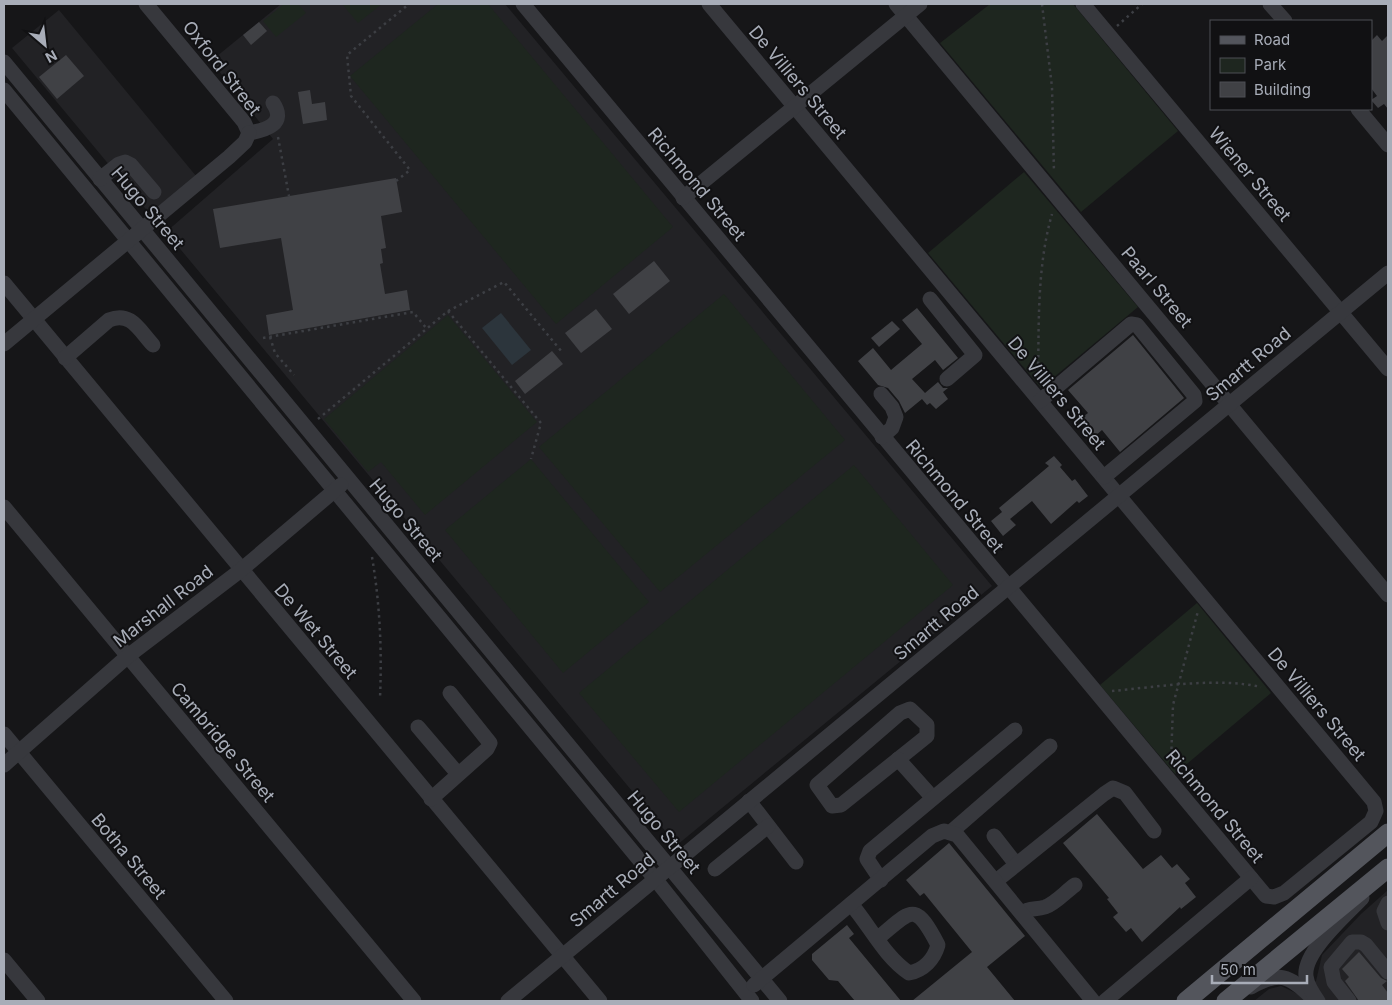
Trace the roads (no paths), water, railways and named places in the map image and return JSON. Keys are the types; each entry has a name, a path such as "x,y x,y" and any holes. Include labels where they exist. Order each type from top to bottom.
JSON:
{"main road":[{"path":"1186,1001 1388,833"},
{"path":"1227,1000 1388,868"}],"street":[{"name":"Oxford Street","path":"146,4 244,122 249,133"},
{"name":"Richmond Street","path":"523,4 1266,896 1274,897 1284,893 1371,822 1375,815 1376,807"},
{"name":"De Villiers Street","path":"709,4 1104,477 1376,807"},
{"path":"683,198 795,108 901,10 920,4"},
{"name":"Wiener Street","path":"1083,4 1388,369"},
{"path":"1270,4 1283,20"},
{"name":"Paarl Street","path":"901,10 1388,595"},
{"name":"Hugo Street","path":"4,62 780,1001"},
{"name":"Hugo Street","path":"4,90 656,880 749,998"},
{"path":"4,344 229,157 245,142 249,133 267,130 274,124 277,115 273,103"},
{"path":"1359,110 1388,145"},
{"path":"100,179 119,164 125,162 131,165 154,192"},
{"name":"Smartt Road","path":"508,1001 1388,273"},
{"name":"De Wet Street","path":"4,284 600,1001"},
{"path":"930,299 975,355"},
{"path":"65,358 109,320 118,317 125,317 132,322 153,344"},
{"path":"1036,396 1131,324 1137,326 1167,360 1194,395 1195,401 1104,477"},
{"path":"948,379 991,342"},
{"path":"1167,360 1181,346"},
{"path":"261,403 275,390"},
{"path":"881,394 892,407 896,417 892,428 882,437"},
{"name":"Marshall Road","path":"4,765 128,656 241,570 348,478"},
{"name":"Cambridge Street","path":"4,507 414,1001"},
{"path":"431,798 487,749 490,743 450,693"},
{"path":"913,710 927,725 928,734 898,759 837,807 832,806 818,789 817,785 821,780 900,713 913,710"},
{"path":"418,727 458,774"},
{"path":"881,880 871,866 867,855 932,798 1015,730"},
{"name":"Botha Street","path":"4,734 226,1001"},
{"path":"951,832 1050,746"},
{"path":"898,759 932,798"},
{"path":"996,881 1114,788 1125,793 1154,831"},
{"path":"750,801 796,862"},
{"path":"714,869 768,826"},
{"path":"749,998 760,978 932,836 944,831 957,835 1093,1001"},
{"path":"994,836 1016,864"},
{"path":"1316,1001 1306,977 1310,959 1388,868"},
{"path":"1106,1001 1251,878"},
{"path":"1022,913 1026,910 1042,908 1051,904 1075,885"},
{"path":"1388,903 1384,910 1388,923"},
{"path":"851,904 877,940"},
{"path":"1349,1001 1334,982 1331,967 1334,961 1352,942 1361,942 1366,945 1388,972"},
{"path":"4,960 38,1001"},
{"path":"1227,1000 1266,979 1280,976 1296,982 1316,1001"}]}
